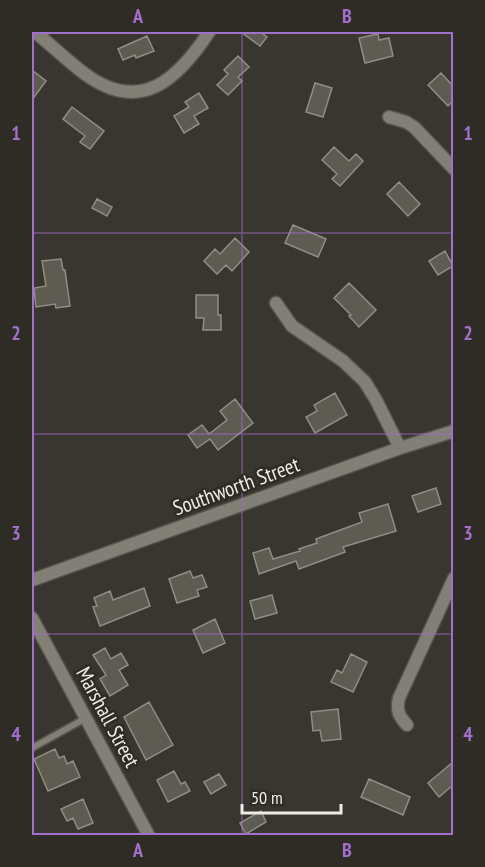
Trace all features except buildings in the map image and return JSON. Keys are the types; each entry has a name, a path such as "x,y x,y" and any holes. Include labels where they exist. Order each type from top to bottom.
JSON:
{"street":[{"path":"35,32 84,74 115,89 129,92 144,91 167,81 193,54 209,32"},
{"path":"389,117 414,127 453,169"},
{"path":"276,303 292,326 343,361 365,382 399,448"},
{"name":"Southworth Street","path":"32,580 399,448 453,431"},
{"path":"407,725 399,716 397,708 399,698 453,578"},
{"name":"Marshall Street","path":"32,618 149,836"}],"lane":[{"path":"32,748 86,717"}]}
